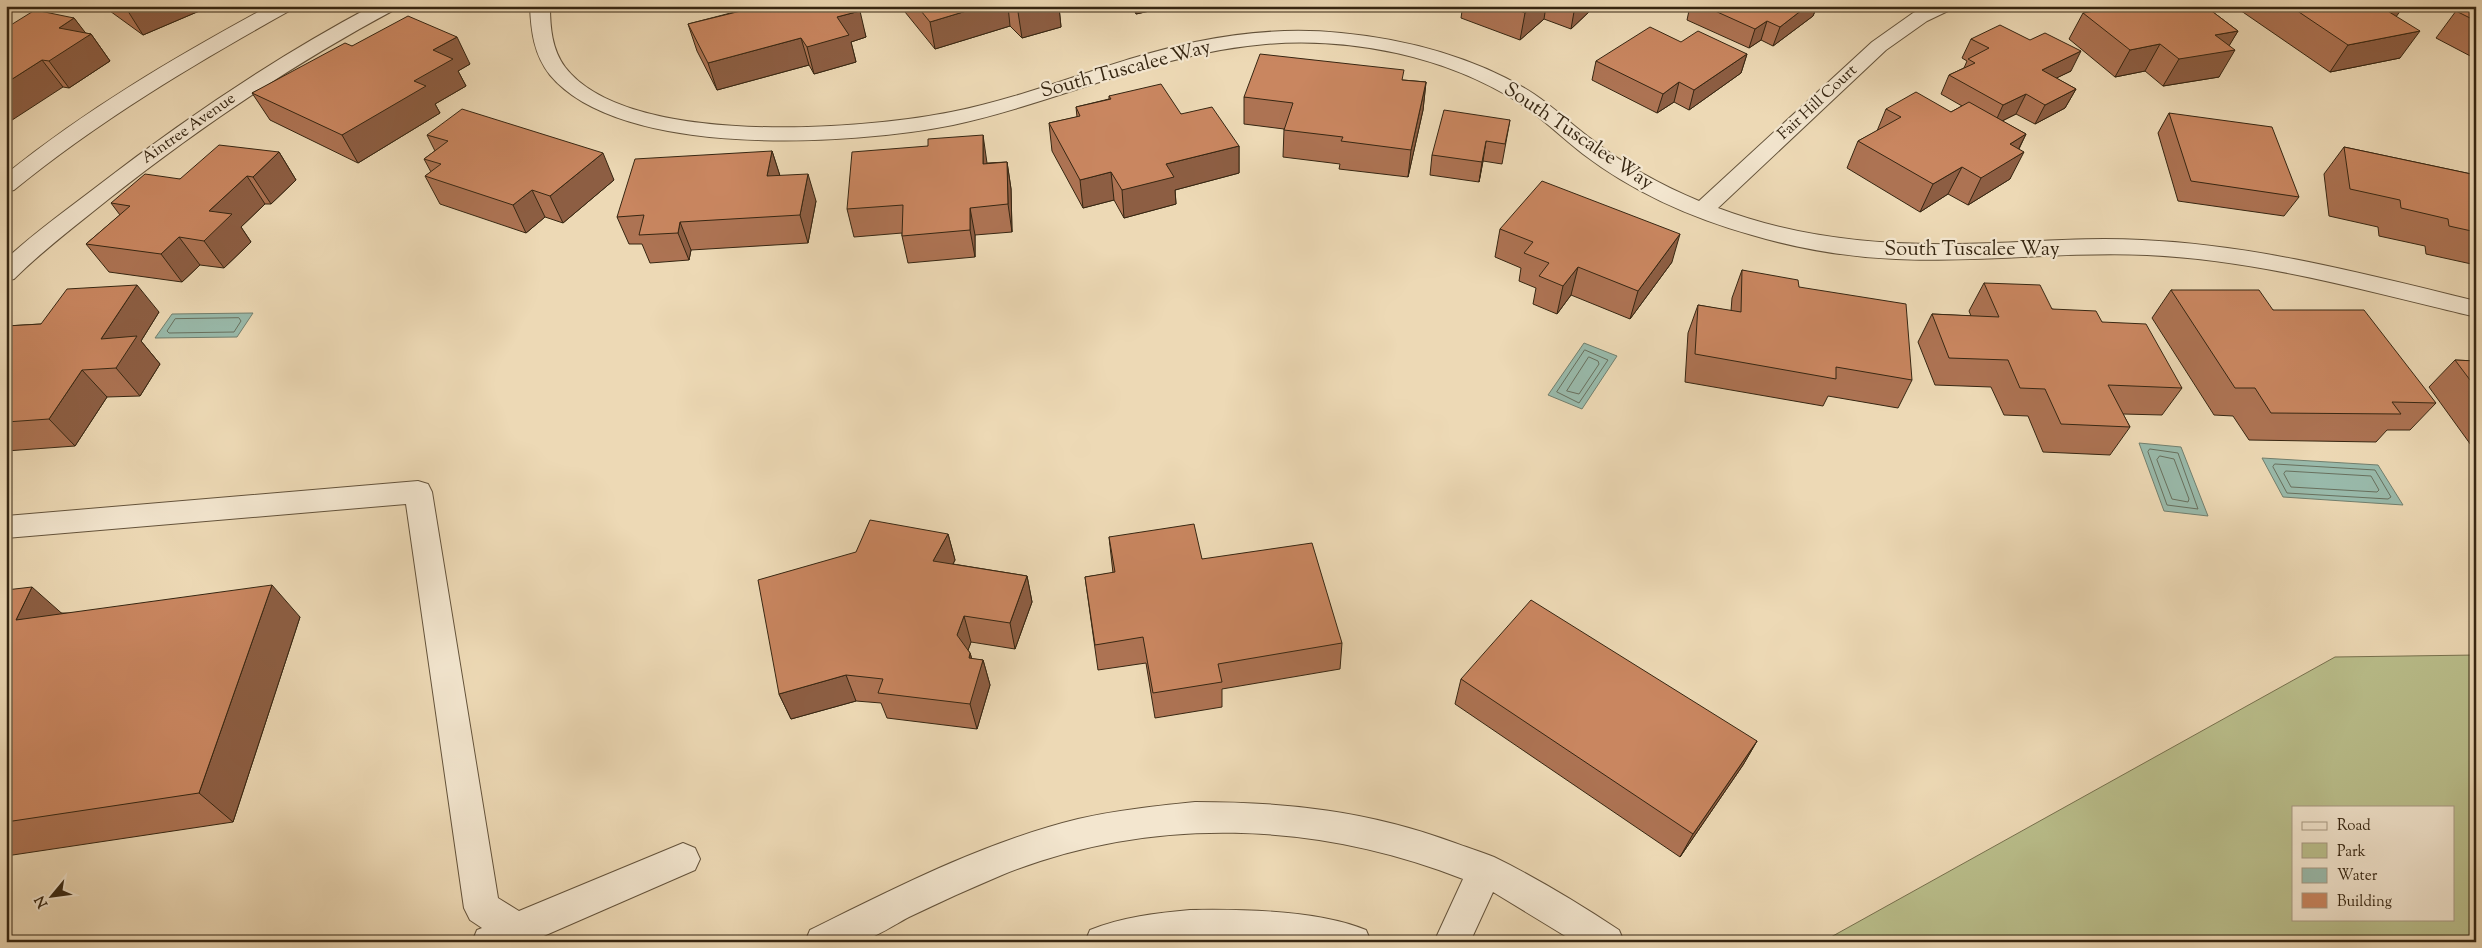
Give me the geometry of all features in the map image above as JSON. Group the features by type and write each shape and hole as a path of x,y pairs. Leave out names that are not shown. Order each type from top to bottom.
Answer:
{"street":[{"path":"6,185 96,118 182,64 284,6"},
{"name":"Aintree Avenue","path":"6,273 148,156 217,107 312,48 387,6"},
{"name":"South Tuscalee Way","path":"540,6 540,30 547,54 563,78 590,99 626,114 663,124 711,130 820,132 920,124 995,107 1181,51 1235,41 1290,36 1335,38 1378,44 1435,58 1519,93 1547,112 1597,154 1649,187 1702,210 1805,243 1878,251 1940,254 2139,247 2203,252 2297,267 2476,309"},
{"name":"Fair Hill Court","path":"1702,210 1879,46 1920,17 1942,6"},
{"path":"6,527 418,492 482,908 503,936 683,859"},
{"path":"823,942 963,874 1023,851 1087,833 1152,821 1218,815 1285,818 1352,828 1419,845 1485,870 1558,911 1606,942"},
{"path":"1452,942 1485,870"},
{"path":"1103,942 1166,929 1237,926 1309,933 1353,942"}],"green space":[{"path":"2476,655 2476,942 1822,942 2335,657"}],"water":[{"path":"253,313 237,337 155,338 172,314"},
{"path":"1584,343 1617,356 1582,409 1548,395"},
{"path":"2139,443 2181,447 2208,516 2164,511"},
{"path":"2262,458 2378,465 2403,505 2283,497"}],"building":[{"path":"748,6 857,6 860,11 837,17 849,35 807,47 801,38 708,63 688,24 749,9"},
{"path":"917,6 983,6 930,22"},
{"path":"1013,6 1037,6 1018,12"},
{"path":"1507,6 1533,6 1525,13"},
{"path":"1704,6 1807,6 1780,27 1767,21 1755,29"},
{"path":"2096,6 2205,6 2238,31 2215,35 2235,50 2179,59 2160,44 2130,50 2083,13 2100,10"},
{"path":"2290,6 2402,6 2386,10 2420,31 2348,45"},
{"path":"2469,6 2476,6 2476,21 2456,11"},
{"path":"35,10 74,18 59,28 91,34 49,61 42,60 6,83 6,28"},
{"path":"408,16 457,37 433,50 453,59 414,81 426,86 342,135 252,93 345,43 352,46"},
{"path":"2000,25 2030,40 2045,33 2081,51 2042,70 2076,89 2045,105 2026,94 2003,105 1949,75 1975,63 1968,59 1989,48 1971,39"},
{"path":"1650,27 1681,42 1698,31 1747,54 1694,90 1679,82 1663,94 1596,61"},
{"path":"1260,54 1404,70 1402,80 1426,82 1411,150 1341,141 1343,137 1284,130 1293,103 1244,97"},
{"path":"1161,84 1181,114 1212,107 1239,146 1166,164 1174,177 1122,190 1111,172 1080,180 1049,123 1080,116 1076,107 1111,99 1109,96"},
{"path":"1916,92 1951,112 1969,102 2026,134 2010,144 2024,152 1981,178 1962,167 1933,184 1858,141 1901,117 1886,109"},
{"path":"462,109 603,153 550,196 532,190 513,205 425,176 441,164 424,159 448,141 427,135"},
{"path":"1444,110 1510,120 1505,144 1486,141 1482,162 1432,155"},
{"path":"2169,113 2272,127 2299,197 2191,181"},
{"path":"983,135 983,164 1007,162 1008,204 970,208 970,230 902,236 903,205 847,209 852,152 928,146 928,139"},
{"path":"219,145 279,152 253,177 247,176 209,211 232,214 204,241 179,237 161,254 86,244 130,206 111,203 145,174 180,179"},
{"path":"2344,147 2476,175 2476,232 2449,226 2448,219 2401,208 2400,200 2350,189"},
{"path":"772,151 767,176 808,174 800,215 680,222 678,233 639,235 644,215 617,217 635,159"},
{"path":"1542,181 1680,234 1638,291 1578,267 1563,286 1539,276 1549,263 1524,253 1533,242 1500,229"},
{"path":"1742,270 1798,280 1799,287 1906,304 1912,380 1836,367 1836,379 1695,354 1698,305 1741,312"},
{"path":"1984,283 2040,285 2052,309 2096,311 2102,322 2146,324 2182,388 2108,385 2130,427 2061,424 2045,389 2020,388 2008,360 1949,358 1932,314 1999,317"},
{"path":"137,285 101,339 137,336 116,368 82,370 49,419 6,422 6,326 41,324 67,289"},
{"path":"2171,290 2259,290 2273,310 2364,310 2436,403 2392,402 2401,414 2271,413 2255,388 2235,388"},
{"path":"2455,360 2476,361 2476,388"},
{"path":"870,520 948,534 933,561 1027,576 1010,623 964,616 957,635 970,653 969,658 983,660 970,704 878,693 883,679 846,675 779,694 758,580 856,552"},
{"path":"1194,524 1202,559 1312,543 1342,643 1218,664 1222,682 1153,693 1143,637 1095,645 1085,577 1115,572 1109,537"},
{"path":"272,585 199,793 6,822 6,590 32,587 16,620"},
{"path":"1531,600 1757,741 1693,834 1461,679"}]}
